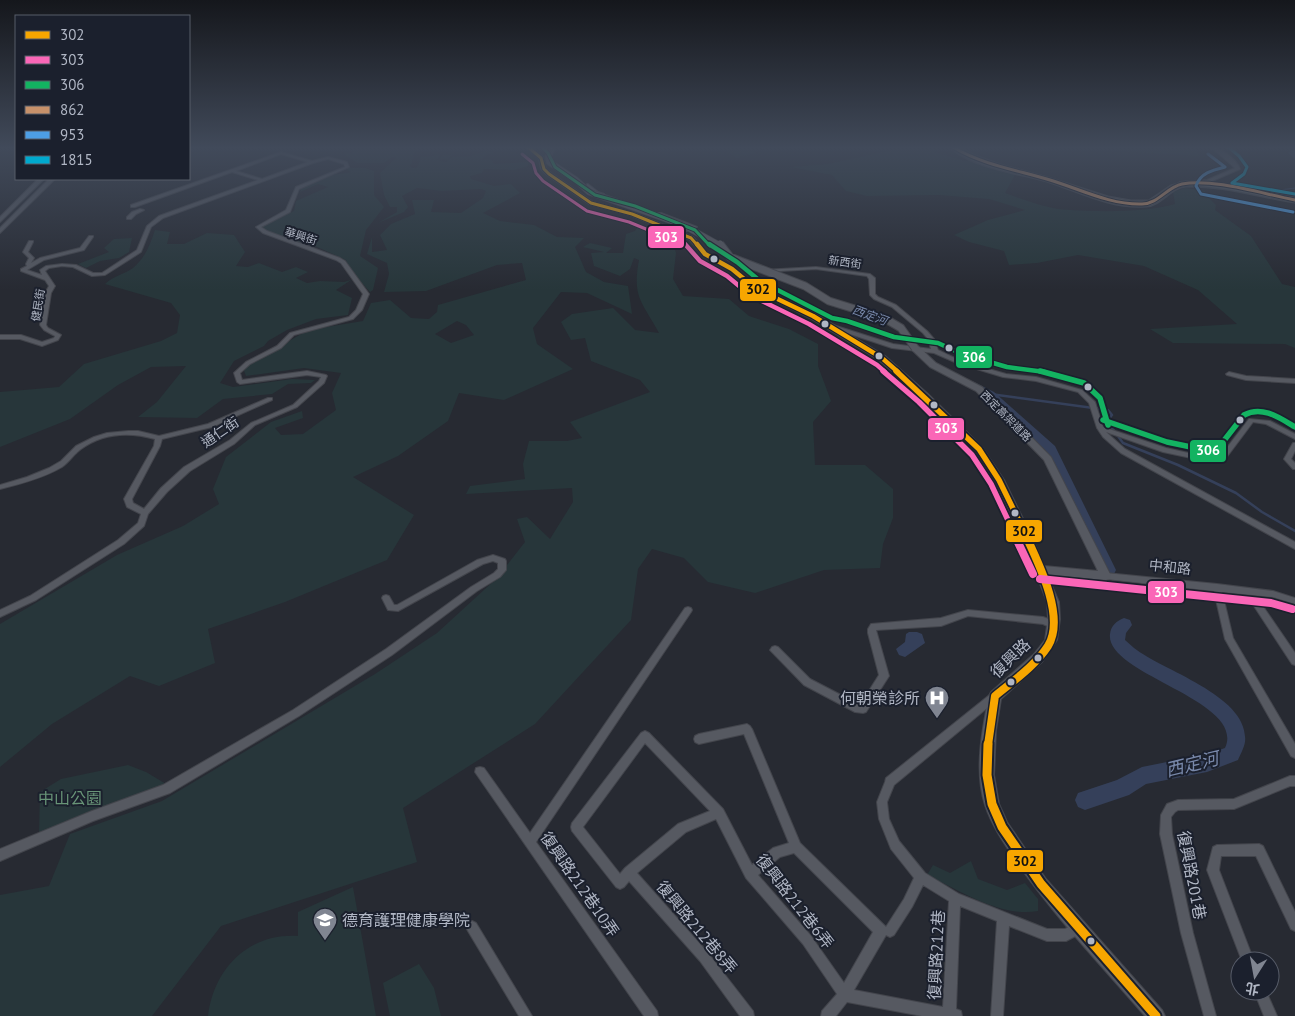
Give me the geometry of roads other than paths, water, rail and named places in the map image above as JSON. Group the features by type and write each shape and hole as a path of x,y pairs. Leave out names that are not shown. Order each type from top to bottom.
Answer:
{"main road":[{"path":"1094,194 1112,200 1133,203 1158,202 1163,194"},
{"path":"1255,194 1295,201"},
{"path":"1263,194 1295,201"}],"street":[{"path":"0,220 25,194"},
{"path":"0,224 30,194"},
{"path":"0,231 37,194"},
{"path":"133,206 166,194"},
{"name":"華興街","path":"161,217 223,194"},
{"name":"華興街","path":"294,194 288,211 260,225 258,229 283,240 324,252 343,262 366,294"},
{"name":"西定高架道路","path":"596,194 683,225 720,244 730,257 805,286 829,301 884,318 902,328 914,348 933,365 979,389 1048,459 1104,571"},
{"path":"604,194 695,227 677,233"},
{"name":"復興路","path":"579,195 597,206 632,214 692,238 705,254 732,269 755,288 814,316 882,358 972,440 999,480 1041,570 1053,602 1054,625 1051,640 1038,658 995,696 989,730 987,775 992,804 1002,827 1041,884 1080,928 1144,1009 1156,1016"},
{"path":"129,218 134,212 142,210"},
{"name":"健民街","path":"0,337 21,337 42,344 56,339 58,335 46,329 43,325 48,293 52,286 50,279 42,270 55,265 74,266 92,275 103,274 139,251 149,226 161,217"},
{"path":"50,279 22,270 42,259 82,249 91,237"},
{"path":"29,265 32,258 25,252 31,242"},
{"name":"新西街","path":"763,271 816,268 868,276 872,278 872,294 876,298 894,306 925,332 931,339 935,351"},
{"name":"通仁街","path":"145,513 164,490 187,469 232,442 253,424 295,406 322,382 324,376 306,373 280,375 260,381 240,382 237,373 242,368 279,347 292,334 354,317 366,294"},
{"path":"829,326 844,329 885,344 935,351 959,362 1005,376 1036,379 1080,391 1088,397 1094,406 1100,428 1116,436 1130,438 1165,450 1215,461 1221,460 1251,420 1268,422 1295,437"},
{"path":"1229,374 1250,378 1295,381"},
{"path":"0,487 59,466 86,442 102,436 122,432 148,434 159,438 210,426 270,399"},
{"path":"1116,436 1129,455 1295,546"},
{"path":"0,614 33,598 121,542 141,524 145,513 130,505 128,499 158,446 159,438"},
{"path":"1295,445 1287,459 1295,467"},
{"path":"0,855 92,816 166,789 296,713 389,652 474,589 497,575 502,570 502,562 493,558 480,562 398,608 391,608 386,598"},
{"name":"中和路","path":"1041,570 1104,571 1217,588 1274,594 1295,600"},
{"path":"1217,588 1229,638 1295,753"},
{"path":"1257,604 1295,661"},
{"path":"530,842 688,610"},
{"path":"775,650 807,682 863,710 884,676 872,633 874,627 941,622 968,612 1043,621 1054,625"},
{"path":"995,696 895,778 887,787 882,802 884,819 895,845 921,877 955,898 1003,919 1047,935 1066,935 1080,928"},
{"path":"699,739 746,729 796,848 880,931 845,995 827,1016"},
{"name":"復興路212巷6弄","path":"629,872 620,883 576,828 644,736 719,813 750,874 807,940 845,995"},
{"name":"復興路212巷10弄","path":"480,772 652,1016"},
{"name":"復興路201巷","path":"1210,1016 1187,932 1166,834 1166,815 1170,808 1178,804 1234,804 1290,781 1295,781"},
{"path":"629,872 682,828 719,813"},
{"path":"750,874 777,852 796,848"},
{"name":"復興路201巷","path":"1244,951 1212,870 1217,851 1259,850 1295,925"},
{"name":"復興路212巷8弄","path":"629,872 704,958 748,1016"},
{"path":"890,930 908,903 921,877"},
{"name":"復興路212巷","path":"845,995 952,1015 955,898"},
{"path":"997,1016 1003,919"},
{"path":"472,927 526,1016"},
{"path":"1264,1001 1271,1016"}],"water":[{"path":"909,632 922,634 925,643 905,657 899,655 896,649 905,642 906,634"}],"waterway":[{"name":"西定河","path":"972,384 990,394 1051,449 1109,570"},
{"path":"990,394 1108,410 1112,415 1107,421 1123,443 1178,465 1236,493 1262,512 1295,531"},
{"name":"西定河","path":"1085,800 1122,788 1142,776 1207,763 1231,754 1236,744 1233,726 1225,714 1213,703 1183,684 1138,660 1117,642 1118,631 1124,625"}],"place":[{"name":"何朝榮診所","path":"937,719"},
{"name":"德育護理健康學院","path":"325,941"}],"park label":[{"name":"中山公園","path":"70,798"}]}
